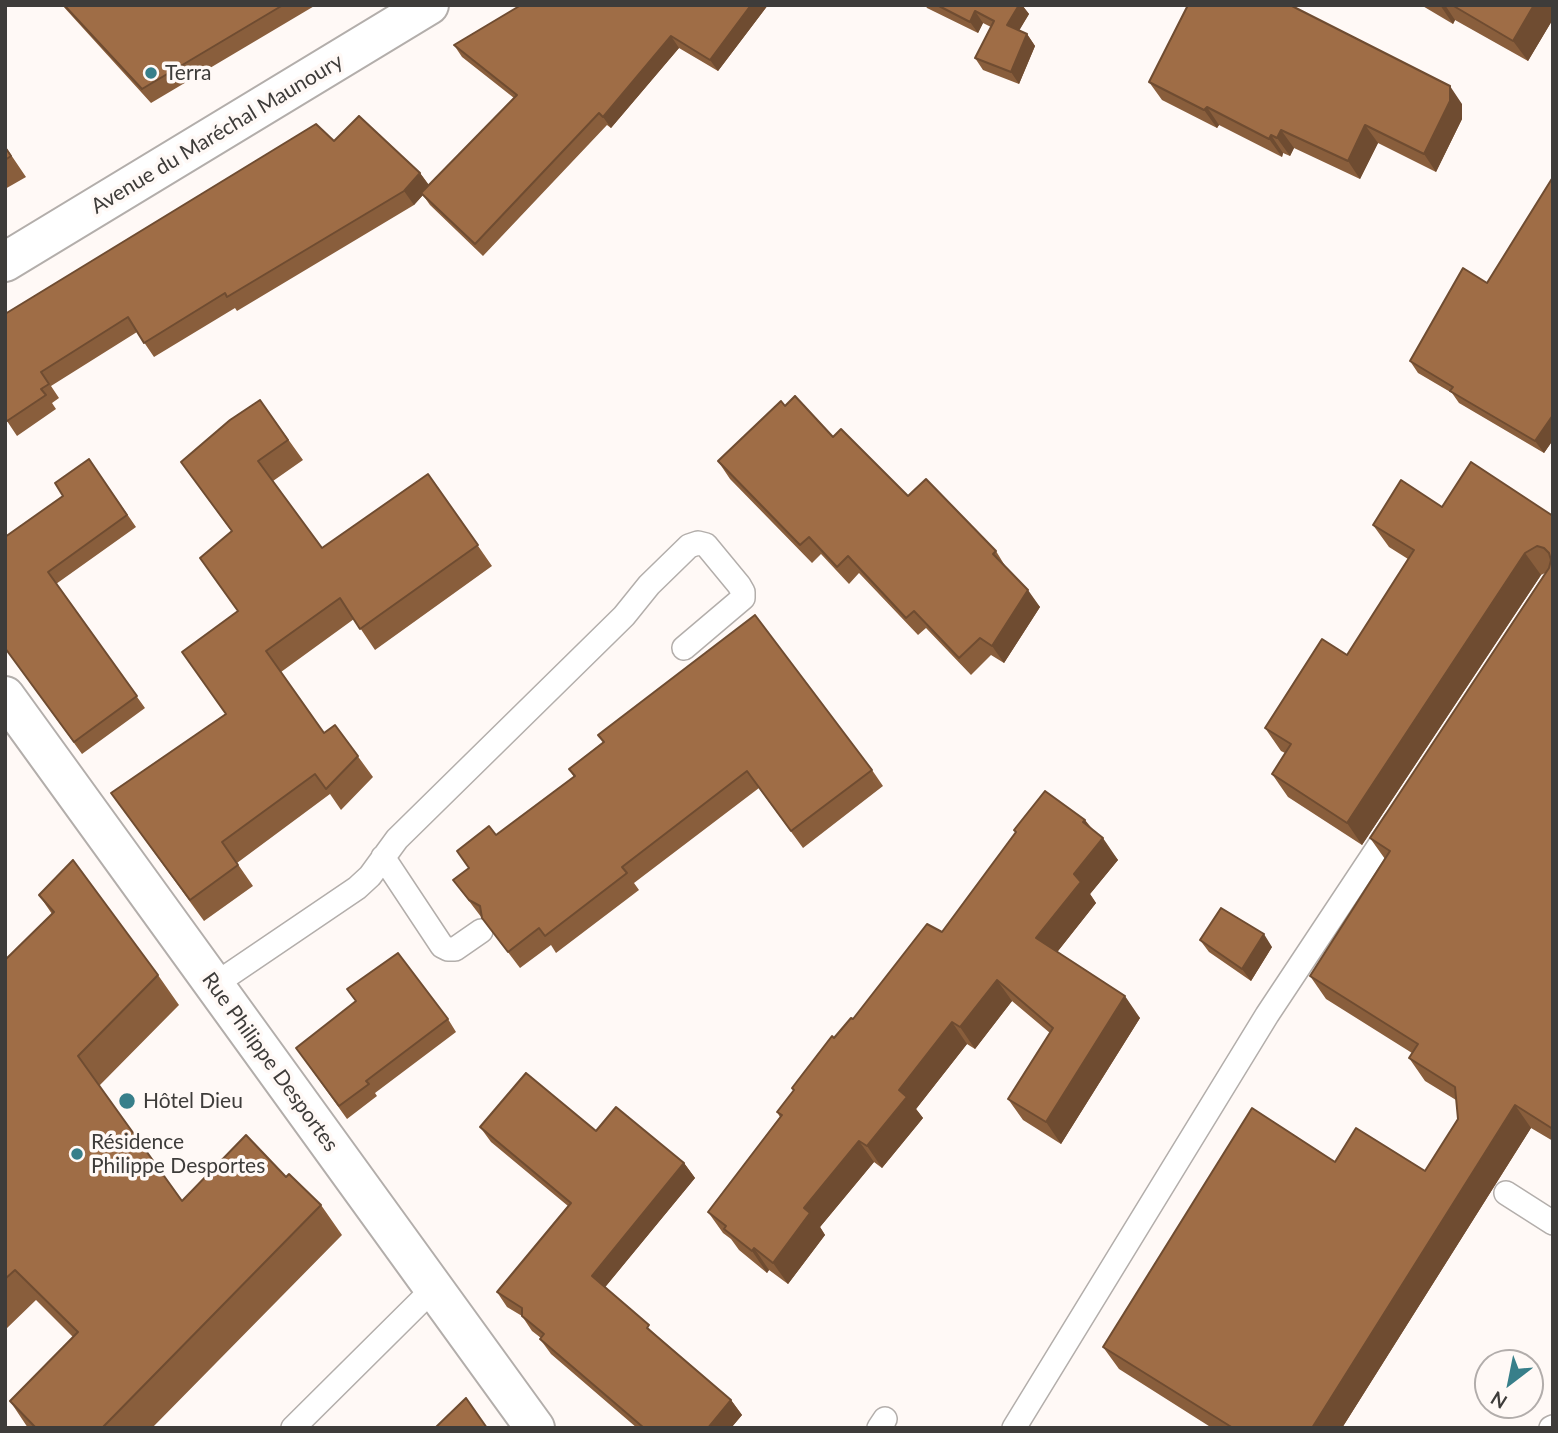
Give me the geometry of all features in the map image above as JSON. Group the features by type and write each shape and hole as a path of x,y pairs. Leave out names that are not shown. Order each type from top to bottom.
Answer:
{"street":[{"name":"Avenue du Maréchal Maunoury","path":"5,262 429,5"},
{"name":"Rue Philippe Desportes","path":"5,696 535,1428"}],"lane":[{"path":"214,985 357,888 370,876 397,839 624,616 649,585 689,546 698,543 706,545 739,585 743,598 684,648"},
{"path":"1014,1428 1267,1015 1406,805"},
{"path":"383,857 442,946 455,949 481,931"},
{"path":"1506,1193 1553,1223"},
{"path":"293,1428 434,1288"}],"building":[{"path":"64,5 283,5 142,89"},
{"path":"521,5 751,5 710,60 671,36 603,117 599,113 475,244 421,193 517,95 454,45"},
{"path":"937,5 1019,5 1007,25 1027,34 1011,72 975,58 994,21 975,11 970,22"},
{"path":"1188,5 1290,5 1450,86 1450,101 1424,154 1365,125 1348,161 1281,130 1277,138 1271,135 1269,139 1207,107 1204,110 1149,82"},
{"path":"1452,5 1534,5 1513,41"},
{"path":"359,116 420,173 404,191 227,297 225,293 144,343 128,317 41,372 49,384 41,389 46,395 7,421 5,314 316,124 334,141"},
{"path":"5,147 11,156 5,160"},
{"path":"1553,177 1553,415 1535,441 1450,391 1453,387 1410,361 1463,268 1487,283"},
{"path":"795,396 833,437 841,429 908,496 926,479 996,551 993,554 1028,590 992,646 980,638 959,658 914,611 906,618 848,556 837,567 809,537 800,545 718,461 781,401 785,406"},
{"path":"260,400 288,440 258,461 322,548 428,474 478,545 360,629 340,598 266,651 324,733 335,725 358,756 326,789 315,774 222,842 238,865 190,900 111,793 226,714 182,652 238,611 200,558 232,531 181,462 230,420"},
{"path":"89,459 127,515 48,572 137,696 74,742 5,648 5,537 63,496 55,483"},
{"path":"1471,462 1553,516 1553,1129 1515,1105 1312,1428 1233,1428 1103,1347 1252,1108 1335,1162 1356,1128 1425,1171 1458,1119 1455,1087 1409,1058 1418,1044 1310,976 1390,851 1370,838 1549,568 1549,553 1537,546 1525,553 1347,823 1272,774 1291,744 1265,728 1322,639 1347,655 1414,550 1373,525 1401,480 1442,507"},
{"path":"755,615 872,770 791,831 747,771 622,867 627,873 545,936 539,928 508,952 482,918 480,906 469,900 453,880 469,868 457,851 489,826 496,835 575,776 569,769 604,742 598,735"},
{"path":"1045,791 1085,820 1083,822 1103,838 1074,874 1081,882 1036,938 1125,996 1046,1122 1008,1099 1053,1028 997,980 960,1027 952,1022 899,1090 907,1097 867,1146 859,1141 804,1208 810,1213 773,1263 754,1248 752,1251 724,1229 726,1226 708,1212 782,1115 777,1112 794,1090 792,1088 832,1036 834,1038 851,1018 853,1019 927,924 942,932"},
{"name":"Résidence Philippe Desportes","path":"73,860 158,975 78,1056 182,1201 246,1135 286,1177 289,1174 321,1205 102,1428 36,1428 10,1401 78,1332 15,1270 5,1279 5,960 54,912 39,895"},
{"path":"1221,908 1264,934 1242,969 1200,940"},
{"path":"398,953 448,1019 366,1081 369,1084 339,1106 296,1048 356,1001 347,989"},
{"path":"526,1073 596,1131 616,1107 684,1163 592,1276 649,1325 647,1328 731,1400 708,1428 644,1428 540,1339 544,1334 522,1316 522,1308 497,1292 571,1203 480,1127"},
{"path":"466,1398 487,1428 435,1428"}],"place":[{"name":"Terra","path":"151,73"},
{"name":"Hôtel Dieu","path":"127,1101"},
{"name":"Résidence Philippe Desportes","path":"77,1154"}]}
